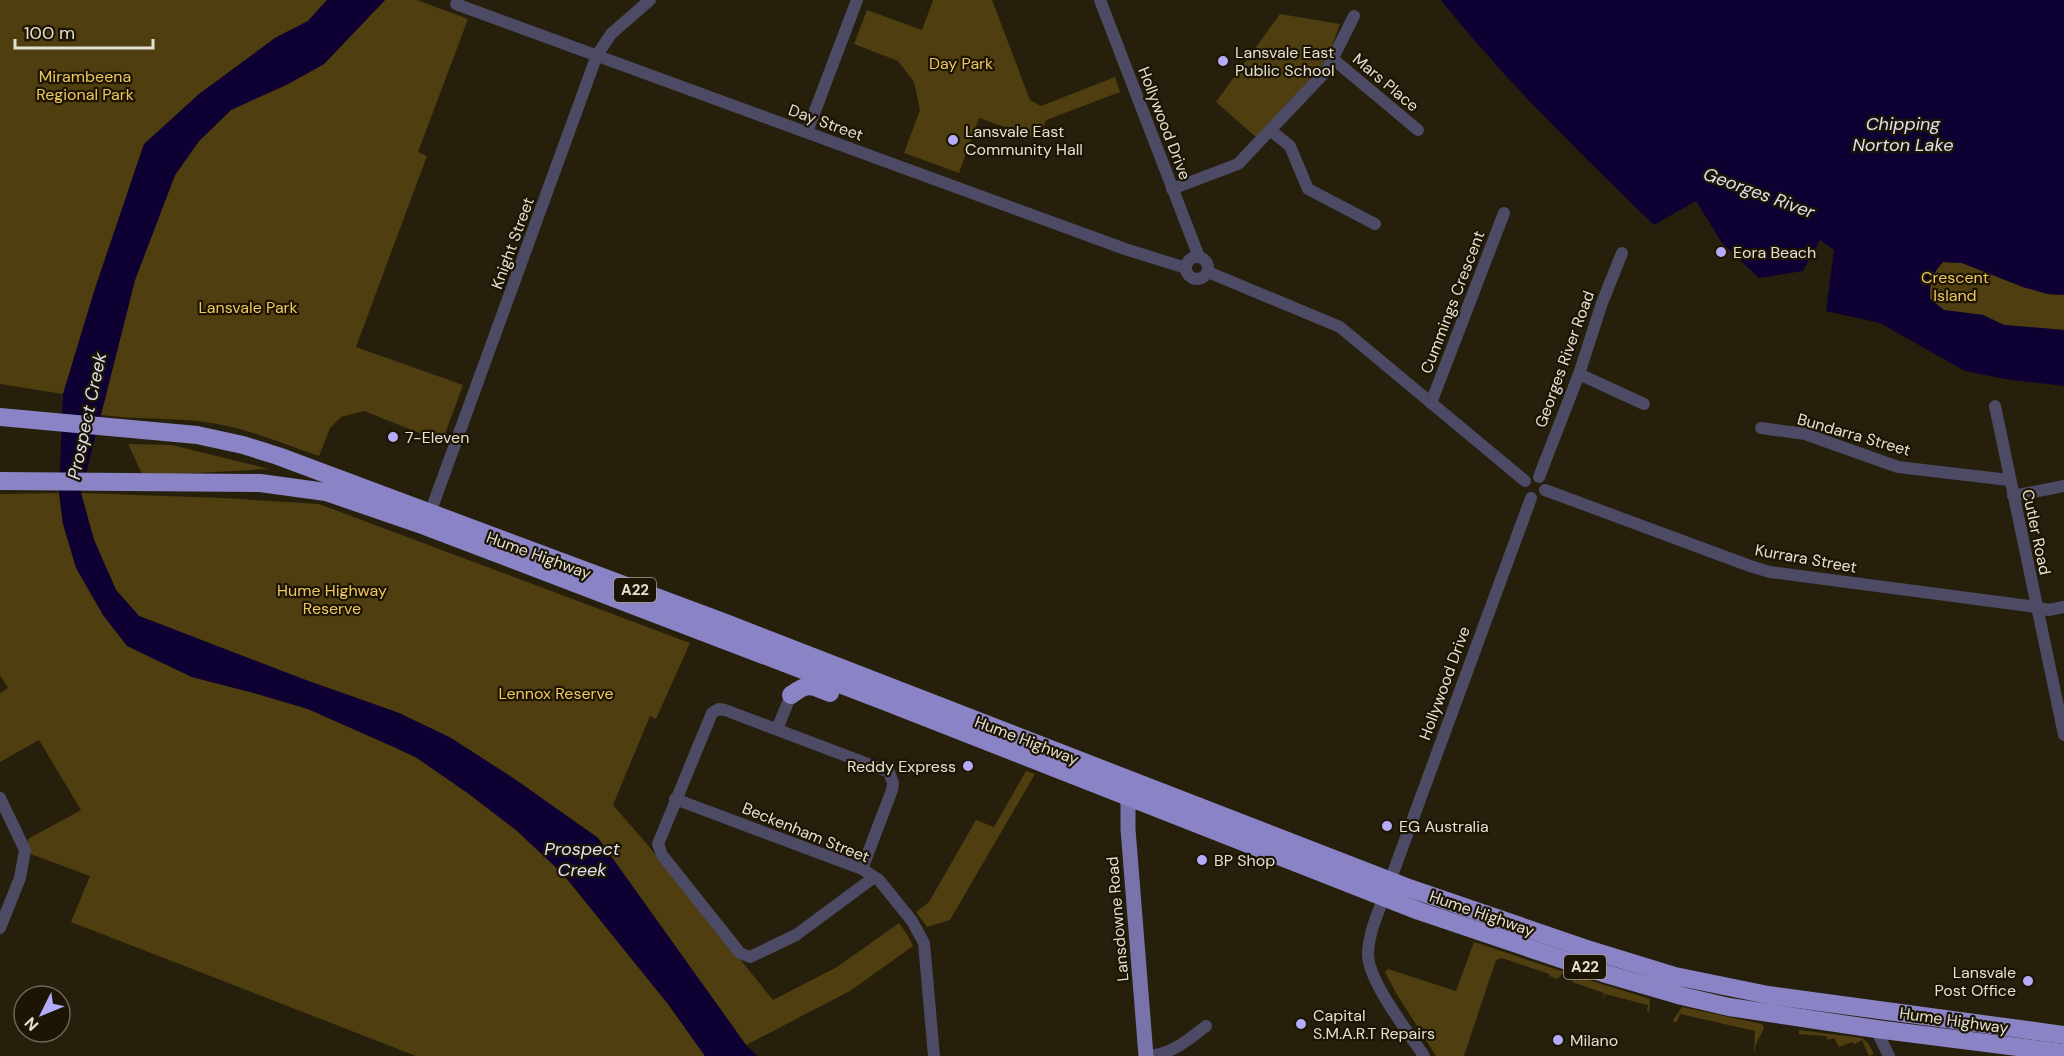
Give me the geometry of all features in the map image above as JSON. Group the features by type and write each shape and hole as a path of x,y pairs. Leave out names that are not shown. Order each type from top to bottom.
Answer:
{"highway":[{"name":"Hume Highway","path":"0,417 197,435 243,445 723,622 1131,789 1603,973 1682,996 1758,1012 2064,1053"},
{"name":"Hume Highway","path":"0,481 260,483 326,492 458,538 884,701 1131,789"},
{"path":"782,663 790,677 791,695"},
{"path":"791,695 802,686 808,685 854,701 884,701"},
{"name":"Hume Highway","path":"1387,889 1675,976 1721,987 2064,1035"}],"main road":[{"name":"Lansdowne Road","path":"1131,789 1128,829 1146,1056"}],"street":[{"name":"Knight Street","path":"430,513 597,55 611,34 650,0"},
{"path":"807,132 857,0"},
{"name":"Hollywood Drive","path":"1100,0 1199,257"},
{"name":"Day Street","path":"456,4 1125,249 1186,268"},
{"path":"1172,189 1238,164 1327,70 1354,16"},
{"name":"Mars Place","path":"1333,59 1418,130"},
{"path":"1271,131 1290,146 1308,189 1375,224"},
{"name":"Cummings Crescent","path":"1431,403 1504,213"},
{"name":"Georges River Road","path":"1539,477 1622,253"},
{"path":"1199,257 1207,262 1208,272 1203,278 1195,279 1189,276 1186,268 1191,259 1199,257"},
{"path":"1208,272 1340,327 1525,482"},
{"path":"1578,374 1644,404"},
{"name":"Cutler Road","path":"1995,406 2037,608 2061,704 2064,735"},
{"name":"Bundarra Street","path":"1761,428 1805,434 1898,467 2009,480"},
{"path":"1533,476 1539,477 1545,484 1545,490 1541,496 1531,498 1524,491 1525,482 1533,476"},
{"path":"2013,496 2064,486"},
{"name":"Kurrara Street","path":"1545,490 1760,570 2049,610 2064,607"},
{"name":"Hollywood Drive","path":"1424,1056 1383,994 1374,975 1369,959 1374,925 1531,498"},
{"path":"777,729 791,695"},
{"path":"862,868 892,790 893,783 889,772 725,710 719,709 712,713 659,836 658,844 662,855 740,952 750,957 796,935 873,878"},
{"path":"0,798 6,821 25,850 20,878 0,928"},
{"name":"Beckenham Street","path":"675,799 862,868 873,878 879,880 912,921 924,942 933,1056"},
{"path":"1146,1056 1170,1052 1206,1026"},
{"path":"1876,1029 1889,1056"}],"green space":[{"name":"Mirambeena Regional Park","path":"0,0 327,0 308,21 275,38 144,144 95,288 63,394 0,384"},
{"name":"Lansvale Park","path":"385,0 417,0 468,19 418,152 427,156 356,347 463,385 442,442 364,411 341,417 330,428 319,456 256,434 217,424 101,415 135,280 175,175 199,141 231,110 288,84 324,64"},
{"name":"Day Park","path":"933,0 992,0 1030,100 1041,106 1115,77 1120,92 1046,120 1039,139 979,118 959,173 904,153 920,110 914,82 898,61 854,44 867,10 922,30"},
{"path":"1280,14 1340,24 1328,57 1322,66 1257,138 1216,102"},
{"name":"Crescent Island","path":"1943,262 1962,263 2023,287 2048,294 2064,295 2064,330 2004,325 1983,315 1944,310 1930,299 1932,279"},
{"path":"128,444 172,445 269,469 143,476"},
{"path":"59,493 63,524 69,542 150,657 192,677 308,709 417,758 465,791 516,830 563,874 668,1004 705,1056 416,1056 71,922 90,876 28,853 28,839 81,810 39,740 0,762 0,693 8,688 0,675 0,494"},
{"path":"81,493 319,504 690,643 656,719 650,716 613,805 773,1000 837,967 899,923 913,946 850,991 746,1045 598,838 516,780 451,738 399,713 139,616 116,590 94,540"},
{"path":"1026,771 1035,774 950,920 927,927 916,912 929,902 976,820 994,827"},
{"path":"1474,942 1564,972 1557,979 1549,974 1502,958 1496,960 1464,1056 1436,1056 1385,972 1388,969 1456,991"},
{"path":"1579,977 1650,999 1649,1012 1647,1011 1648,1005 1605,994 1602,1000 1604,993 1572,982 1574,979 1578,981"},
{"path":"1682,1007 1762,1024 1764,1028 1754,1054 1755,1031 1680,1014 1677,1022 1674,1022 1673,1020"},
{"path":"1799,1030 1862,1038 1874,1054 1869,1056 1862,1040 1839,1047 1834,1038 1828,1040 1826,1036 1799,1034"}],"water":[{"name":"Prospect Creek","path":"327,0 385,0 324,64 288,84 231,110 199,141 175,175 135,280 81,493 94,540 116,590 139,616 399,713 451,738 516,780 598,838 746,1045 757,1056 705,1056 668,1004 563,874 516,830 469,794 417,758 308,709 192,677 127,646 103,615 76,568 63,524 59,493 63,394 95,289 144,144 199,94 275,38 308,21"},
{"name":"Chipping Norton Lake","path":"1441,0 2064,0 2064,295 2048,294 2023,287 1962,263 1943,262 1932,279 1930,299 1944,310 1983,315 2004,325 2064,330 2064,386 2005,379 1965,371 1880,323 1826,311 1834,250 1820,240 1803,271 1759,278 1722,243 1696,201 1654,225 1517,88"}],"place":[{"name":"Lansvale East Public School","path":"1223,61"},
{"name":"Lansvale East Community Hall","path":"953,140"},
{"name":"Eora Beach","path":"1721,252"},
{"name":"7-Eleven","path":"393,437"},
{"name":"Reddy Express","path":"968,766"},
{"name":"EG Australia","path":"1387,826"},
{"name":"BP Shop","path":"1202,860"},
{"name":"Lansvale Post Office","path":"2028,981"},
{"name":"Capital S.M.A.R.T Repairs","path":"1301,1024"},
{"name":"Milano","path":"1558,1040"}],"water label":[{"name":"Georges River","path":"1759,193"}],"park label":[{"name":"Hume Highway Reserve","path":"332,599"},
{"name":"Lennox Reserve","path":"556,693"}]}
